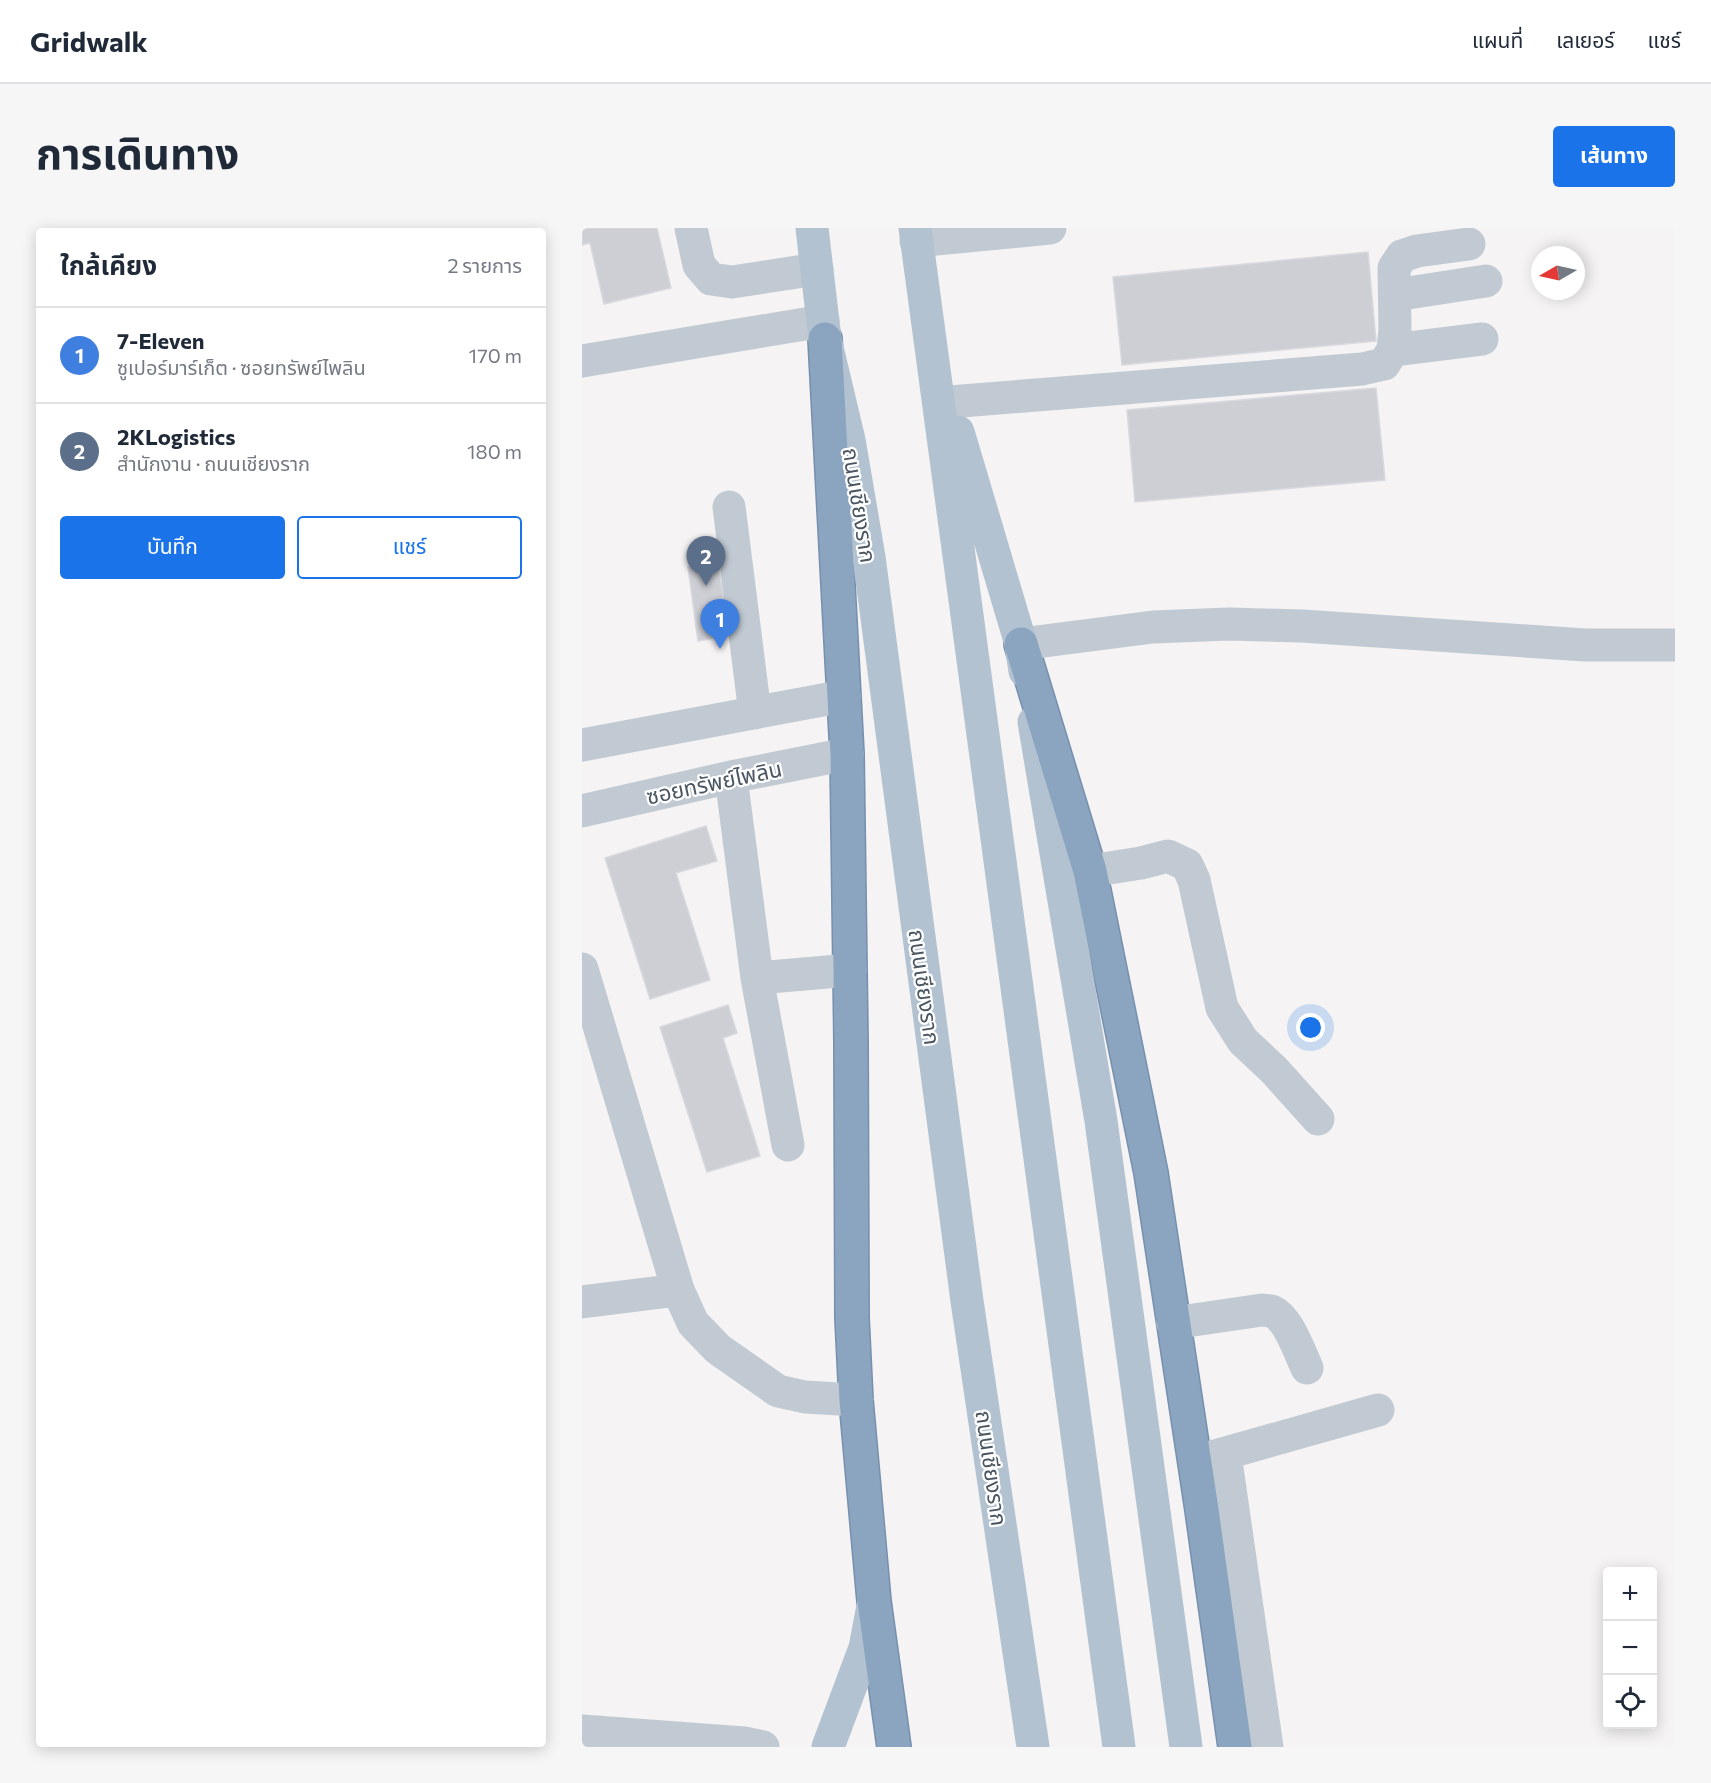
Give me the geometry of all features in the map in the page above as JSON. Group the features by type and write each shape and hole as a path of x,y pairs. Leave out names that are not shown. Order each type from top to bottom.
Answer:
{"highway":[{"path":"824,330 847,754 852,1318 856,1400 874,1601 894,1747"},
{"path":"1021,644 1090,871 1151,1173 1173,1323 1210,1458 1202,1510 1235,1747"}],"main road":[{"name":"ถนนเชียงราก","path":"812,228 824,330 849,440 869,556 966,1289 1033,1747"},
{"path":"915,234 1119,1747"},
{"path":"931,358 949,402 1021,644 1101,1121 1186,1747"},
{"path":"828,1747 865,1647 874,1601"}],"street":[{"path":"691,228 699,266 711,279 732,282 817,269"},
{"path":"915,234 1050,228"},
{"path":"949,402 1362,369 1384,364 1393,350 1394,268 1402,256 1417,250 1469,244"},
{"path":"1395,294 1486,281"},
{"path":"582,361 824,330"},
{"path":"1393,350 1482,339"},
{"path":"729,507 755,712"},
{"path":"1021,644 1153,627 1229,624 1302,626 1585,645 1675,645"},
{"path":"582,745 844,696"},
{"name":"ซอยทรัพย์ไพลิน","path":"582,810 847,754"},
{"path":"731,777 757,978 788,1145"},
{"path":"1090,871 1168,856 1187,865 1194,880 1222,1008 1244,1041 1274,1070 1318,1119"},
{"path":"582,969 678,1290 693,1323 718,1349 778,1391 805,1397 856,1400"},
{"path":"757,978 850,970"},
{"path":"582,1302 678,1290"},
{"path":"1173,1323 1262,1310 1272,1311 1282,1319 1308,1368"},
{"path":"1267,1747 1210,1458 1378,1410"},
{"path":"582,1731 744,1743 763,1747"}],"building":[{"path":"582,228 657,228 671,288 604,304 590,243 582,245"},
{"path":"1368,252 1376,341 1122,365 1113,277"},
{"path":"1376,388 1385,480 1135,502 1127,410"},
{"path":"718,562 729,635 698,641 688,567"},
{"path":"706,826 717,861 676,873 710,980 650,999 605,858"},
{"path":"728,1005 737,1033 723,1038 760,1156 707,1172 660,1027"}],"place":[{"name":"2KLogistics","path":"706,586"},
{"name":"7-Eleven","path":"720,649"}]}
